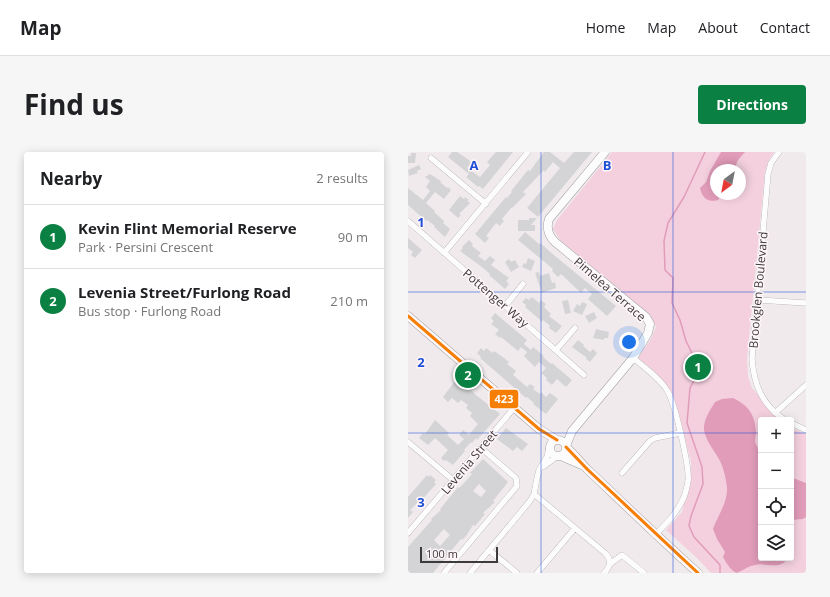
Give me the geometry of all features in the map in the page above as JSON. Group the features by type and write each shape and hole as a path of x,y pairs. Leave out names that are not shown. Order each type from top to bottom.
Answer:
{"main road":[{"name":"Pimelea Terrace","path":"566,446 572,431 633,358 648,333 650,324 646,317 549,236 547,228 548,222 552,215 605,152"},
{"path":"408,316 539,429 563,442 586,468 655,535 698,573"},
{"path":"539,429 552,454 574,461 586,468"},
{"name":"Pimelea Terrace","path":"557,440 572,431"},
{"path":"549,447 551,443 557,440"},
{"path":"559,456 565,452 566,446"}],"street":[{"path":"444,253 528,152"},
{"name":"Brookglen Boulevard","path":"779,152 771,163 768,174 752,359 753,376 758,390 768,406 780,417"},
{"path":"431,158 486,204"},
{"name":"Pottenger Way","path":"408,222 584,375"},
{"path":"505,306 523,284"},
{"path":"757,300 806,303"},
{"path":"556,350 575,328"},
{"path":"633,358 663,385 668,392 687,464 688,481 682,500 679,506 655,535"},
{"path":"775,413 806,385"},
{"name":"Levenia Street","path":"408,533 514,408"},
{"path":"794,424 806,430"},
{"path":"622,473 650,441 655,438 680,433"},
{"path":"408,442 454,480"},
{"path":"470,573 520,514 534,494 536,478 547,457 549,447"},
{"path":"444,573 517,486 516,478 481,448"},
{"path":"539,470 546,463 559,456"},
{"path":"534,494 605,553 609,558 610,564"},
{"path":"537,573 575,528"},
{"path":"489,550 517,573"},
{"path":"604,573 610,564 622,555 644,573"}],"shaded area":[{"path":"612,152 774,152 769,160 765,172 747,358 748,376 752,388 778,417 758,417 758,561 794,561 794,429 806,434 806,573 711,573 666,530 682,512 691,473 691,461 670,391 661,379 638,358 651,339 656,327 650,315 560,240 553,229 557,220"},
{"path":"721,152 745,152 736,164 714,164"},
{"path":"710,171 710,200 718,200 711,201 702,195 700,188 706,182"},
{"path":"733,398 743,404 753,416 756,433 755,442 758,448 758,561 786,561 781,564 759,564 748,567 737,573 727,564 723,557 725,552 713,529 726,499 727,488 725,474 704,430 709,412 715,402 722,399"},
{"path":"794,478 806,483 806,517 803,519 794,520"}],"building":[{"path":"452,152 457,152 469,160 471,163 467,168 480,177 490,165 487,162 496,152 513,152 483,189 479,186 478,187 466,177 469,174 448,157"},
{"path":"544,152 550,152 564,163 574,152 592,152 538,217 527,208 560,168 553,162 545,172 544,170 523,192 526,194 502,219 504,221 500,226 496,223 486,236 489,238 485,243 475,234 512,192 511,191 528,170 530,171"},
{"path":"411,153 416,153 415,163 408,163 408,156 411,156"},
{"path":"419,165 421,169 417,171 418,173 409,176 408,170"},
{"path":"430,174 451,190 444,199 435,192 426,203 450,229 445,237 434,227 435,226 427,220 426,221 408,205 408,188 423,200 430,191 426,187 430,181 425,177"},
{"path":"460,196 464,199 465,197 470,203 459,214 461,215 458,218 449,210"},
{"path":"529,218 537,218 531,225 535,225 535,231 518,231 518,220 529,220"},
{"path":"525,232 616,306 607,316 588,299 592,294 585,288 581,293 561,274 558,277 552,271 553,269 518,240"},
{"path":"408,238 422,250 415,258 411,255 413,252 408,248"},
{"path":"469,240 473,244 472,246 481,253 478,256 485,261 490,256 495,260 491,265 509,278 506,281 509,284 505,289 482,267 460,251"},
{"path":"528,258 535,261 531,271 522,267 524,263 526,264"},
{"path":"509,259 511,262 515,260 519,267 511,272 505,262"},
{"path":"539,272 540,276 549,273 552,283 555,282 556,288 542,293 535,273"},
{"path":"532,297 539,303 541,300 546,304 544,307 551,314 549,316 562,326 556,333 549,328 550,326 543,320 542,322 525,307 526,305 522,302 526,298 529,300"},
{"path":"568,300 571,313 565,314 562,301"},
{"path":"582,302 587,304 582,315 573,311 577,304 580,306"},
{"path":"594,312 597,318 589,323 585,316"},
{"path":"495,313 527,340 524,344 531,350 533,347 551,364 552,363 572,380 566,387 557,379 552,385 541,373 546,368 539,362 535,367 524,356 527,352 521,347 518,351 495,334 499,330 491,324 494,321 491,318"},
{"path":"596,329 609,332 608,338 604,338 604,340 593,338"},
{"path":"578,340 590,352 593,349 597,353 590,362 572,347"},
{"path":"481,348 484,351 486,348 493,353 494,351 509,362 507,364 516,371 513,375 527,387 530,384 535,387 533,389 540,394 541,392 546,397 550,393 558,399 546,414 480,358 481,357 477,353"},
{"path":"460,379 471,387 470,389 476,395 500,414 477,440 476,438 472,443 471,442 453,465 441,458 448,450 435,438 428,445 419,438 423,433 425,434 435,420 449,433 447,435 458,445 464,439 459,435 463,430 469,435 478,424 470,416 472,413 466,408 468,405 461,400 458,403 452,398 448,402 443,397 455,381 457,383"},
{"path":"506,428 528,444 522,451 517,447 513,451 497,439"},
{"path":"483,459 508,482 493,501 495,502 483,513 485,514 475,526 473,525 466,536 462,540 461,539 433,573 408,573 408,547 432,520 431,519 441,510 440,509 458,487 459,488 472,474 470,473","holes":["479,484 486,491 481,497 473,491","444,529 450,535 440,546 434,540"]},
{"path":"427,475 429,477 430,475 436,480 434,482 436,484 421,501 420,500 410,510 413,512 408,518 408,497"}],"waterway":[{"path":"705,152 684,197 668,223 664,241 665,270 673,278 672,303 680,320 686,341 694,357 698,373 690,388 687,423 702,467 703,484 691,516 689,526 694,537 720,565 720,573"}],"transit line":[{"name":"423","path":"408,316 539,429 557,440"},
{"name":"423","path":"566,447 587,469 698,573"}],"place":[{"name":"Kevin Flint Memorial Reserve","path":"698,367"},
{"name":"Levenia Street/Furlong Road","path":"468,375"}]}
